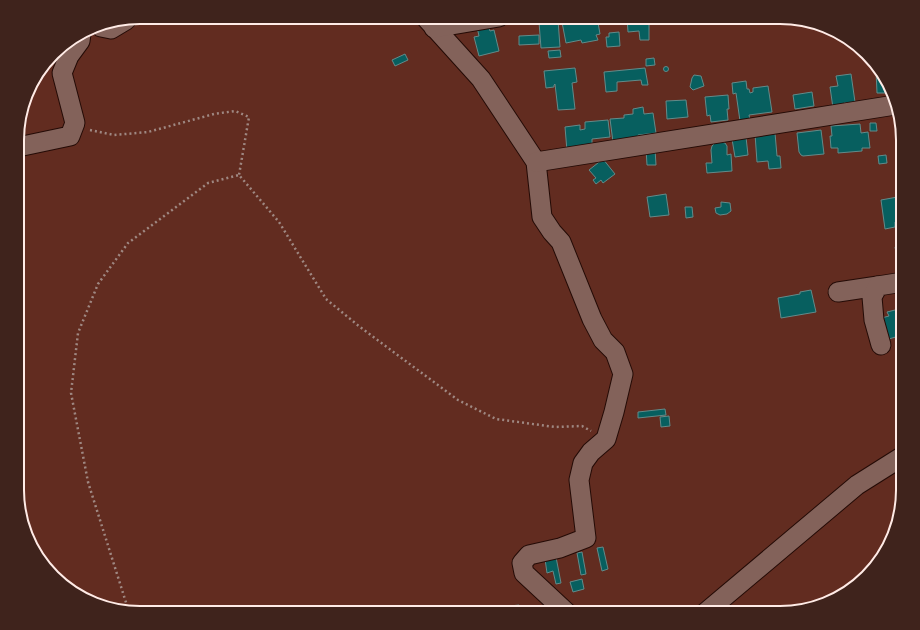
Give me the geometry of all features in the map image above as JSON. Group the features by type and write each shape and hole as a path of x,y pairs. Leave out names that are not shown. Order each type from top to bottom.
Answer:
{"street":[{"path":"432,24 481,79 536,162 542,217 561,242 592,319 603,340 615,352 623,374 606,439 590,452 583,463 579,480 586,538 560,548 529,555 522,563 524,573 559,606"},
{"path":"24,145 70,136 75,123 62,73 69,56 80,42"},
{"path":"536,162 891,106"},
{"path":"838,292 896,283"},
{"path":"878,286 872,297 874,320 881,345"},
{"path":"712,606 857,485 896,460"}],"path":[{"path":"75,123 93,131 114,135 148,132 214,114 235,110 249,117 239,175"},
{"path":"239,175 279,222 326,299 360,327 458,400 496,420 555,427 582,426 606,439"},
{"path":"127,605 88,482 71,393 78,333 98,284 128,243 208,183 239,175"}],"shaded area":[{"path":"787,24 810,28 824,33 850,48 862,58 880,82 890,103 896,133 896,497 890,527 880,548 872,560 862,572 850,582 831,594 817,600 787,606 133,606 103,600 82,590 70,582 58,572 40,548 28,520 24,497 25,125 30,103 40,82 53,64 64,53 82,40 96,33 125,25"}],"building":[{"path":"539,24 558,24 560,47 541,48"},
{"path":"562,24 598,24 600,34 596,35 598,40 582,43 581,40 566,43"},
{"path":"627,24 649,24 649,40 640,40 639,31 628,32"},
{"path":"488,25 490,31 494,30 499,51 479,56 474,37 479,36 477,27"},
{"path":"619,32 620,46 607,47 606,37 609,37 609,33"},
{"path":"539,35 539,44 519,45 519,36"},
{"path":"560,50 561,57 549,58 548,51"},
{"path":"405,54 408,60 395,66 392,60"},
{"path":"654,58 655,65 646,66 646,59"},
{"path":"666,66 669,69 666,72 663,69"},
{"path":"575,68 577,82 572,83 575,109 558,110 555,84 554,87 546,88 544,71"},
{"path":"645,68 648,85 642,85 641,80 617,82 617,91 606,92 604,72"},
{"path":"851,74 855,102 844,103 845,106 833,108 830,87 838,86 836,76"},
{"path":"694,75 701,76 704,86 693,90 690,87"},
{"path":"876,76 886,93 877,93"},
{"path":"746,81 747,89 749,89 750,93 753,92 753,88 768,86 772,112 749,115 750,120 740,121 736,93 733,94 732,83"},
{"path":"812,92 814,106 795,109 793,95"},
{"path":"728,95 728,120 711,122 710,115 707,116 705,97"},
{"path":"686,100 688,117 667,119 666,101"},
{"path":"643,107 644,114 653,113 656,133 638,135 638,139 613,142 610,119 624,118 624,115 633,114 633,109"},
{"path":"608,120 610,137 592,139 592,145 567,151 565,127 580,125 580,130 585,129 585,122"},
{"path":"870,123 876,123 877,131 870,131"},
{"path":"860,124 861,133 868,132 870,148 862,148 862,151 838,153 838,148 831,148 831,126"},
{"path":"821,130 824,154 801,155 799,152 797,133"},
{"path":"775,133 777,156 780,156 781,168 769,169 768,161 757,162 755,134"},
{"path":"746,137 748,155 735,157 732,139"},
{"path":"715,143 725,143 727,146 727,155 731,154 732,171 707,173 706,163 712,163 712,146"},
{"path":"646,149 655,149 656,165 647,165"},
{"path":"886,155 887,163 879,164 878,156"},
{"path":"603,159 615,174 603,183 601,180 596,184 593,180 596,178 589,170"},
{"path":"666,194 669,215 650,217 647,197"},
{"path":"896,197 895,227 885,229 881,200"},
{"path":"721,202 730,203 731,211 727,214 720,215 716,213 715,208 721,207"},
{"path":"685,207 692,207 693,217 686,218"},
{"path":"811,290 816,312 781,318 778,298 800,294 800,292"},
{"path":"896,310 896,337 885,340 878,319 889,316 887,312"},
{"path":"665,409 666,415 638,418 638,412"},
{"path":"669,416 670,426 661,427 660,417"},
{"path":"603,547 608,569 602,571 597,548"},
{"path":"582,552 586,574 581,575 577,553"},
{"path":"556,557 561,583 556,584 553,571 547,573 545,559"},
{"path":"582,579 584,589 573,592 570,582"}]}
